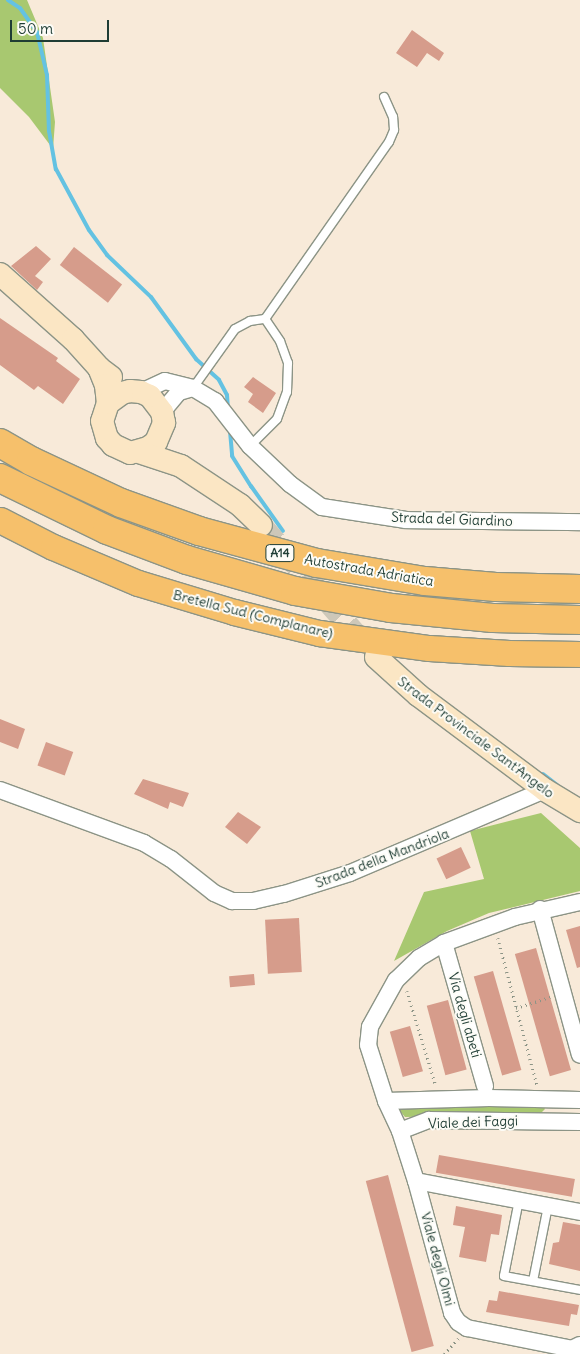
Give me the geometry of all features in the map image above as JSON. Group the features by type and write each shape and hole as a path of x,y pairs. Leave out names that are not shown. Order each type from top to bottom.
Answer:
{"highway":[{"name":"Autostrada Adriatica","path":"0,443 32,461 121,503 199,531 317,563 425,581 496,587 580,589"},
{"name":"A14","path":"0,478 106,530 187,560 295,590 391,608 493,618 580,620"}],"main road":[{"path":"0,274 73,339 99,368 135,391 150,396 181,466"},
{"path":"99,368 106,385 108,403 102,420 107,438 121,450 139,452 181,466 240,505 261,525"},
{"path":"108,403 122,393 135,391"},
{"path":"139,452 156,442 162,423"},
{"name":"Bretella Sud (Complanare)","path":"0,520 53,547 138,583 234,612 318,633 429,648 509,654 580,654"},
{"name":"Strada Provinciale Sant'Angelo","path":"376,657 418,695 545,790 580,811"}],"street":[{"name":"Strada del Giardino","path":"135,391 164,380 193,388 215,401 250,446 290,484 322,507 406,520 580,522"},
{"path":"162,423 179,392 193,388"},
{"name":"Strada della Mandriola","path":"0,790 144,843 171,859 214,893 232,901 252,901 284,894 350,873 545,790"},
{"path":"400,1131 386,1101 368,1045 370,1027 401,974 419,958 444,943 540,910 580,902"},
{"path":"540,910 580,1055"},
{"name":"Via degli abeti","path":"444,943 485,1086"},
{"name":"Viale dei Faggi","path":"386,1101 489,1098 580,1100"},
{"name":"Viale dei Faggi","path":"400,1131 429,1120 580,1122"},
{"name":"Viale degli Olmi","path":"400,1131 416,1181 452,1313 458,1322 467,1328 572,1349 580,1345"},
{"path":"416,1181 580,1212"}],"lane":[{"path":"193,388 235,329 250,321 266,319 389,142 394,130 393,117 384,97"},
{"path":"250,446 277,419 287,392 288,363 280,341 266,319"},
{"path":"519,1200 504,1276 580,1290"},
{"path":"534,1281 548,1206"}],"path":[{"path":"495,930 539,1091"},
{"path":"406,989 437,1089"},
{"path":"516,1008 563,993"},
{"path":"444,1354 459,1338"}],"green space":[{"path":"0,0 27,0 43,38 55,122 53,149 29,117 0,88"},
{"path":"541,813 580,848 580,891 489,913 447,931 394,961 424,892 484,879 470,831"},
{"path":"542,1104 545,1109 540,1114 405,1117 400,1111 404,1106"}],"building":[{"path":"412,30 444,53 439,61 427,53 417,67 396,53"},
{"path":"36,246 51,259 35,276 43,282 37,290 11,266"},
{"path":"74,247 122,285 108,303 60,265"},
{"path":"0,318 58,358 56,361 80,379 63,404 38,386 34,390 0,365"},
{"path":"253,377 276,393 263,413 248,402 253,394 244,387"},
{"path":"0,719 25,729 18,749 0,742"},
{"path":"46,742 73,752 65,775 37,765"},
{"path":"143,779 189,793 183,807 170,802 168,809 134,794"},
{"path":"238,812 261,827 247,844 225,827"},
{"path":"461,847 471,868 446,879 437,858"},
{"path":"299,918 302,972 268,974 265,920"},
{"path":"580,926 580,967 577,968 566,930"},
{"path":"536,948 571,1070 550,1076 515,954"},
{"path":"493,971 521,1070 502,1076 474,977"},
{"path":"254,974 255,985 230,987 229,976"},
{"path":"448,1000 467,1070 445,1075 427,1006"},
{"path":"410,1026 423,1071 403,1077 390,1032"},
{"path":"439,1155 575,1179 572,1197 436,1173"},
{"path":"388,1175 434,1346 412,1352 366,1181"},
{"path":"456,1206 502,1215 499,1235 491,1234 486,1262 459,1257 465,1227 453,1225"},
{"path":"563,1222 580,1225 580,1271 549,1264 553,1243 559,1242"},
{"path":"499,1291 579,1305 577,1315 571,1314 569,1326 486,1312 489,1300 497,1301"}],"waterway":[{"path":"8,0 20,8 37,32 47,75 49,131 56,169 89,230 107,255 151,297 196,359 219,380 227,395 228,409"},
{"path":"230,431 232,456 283,531"},
{"path":"543,774 557,785"}],"tunnel":[{"path":"261,525 367,647"}]}
